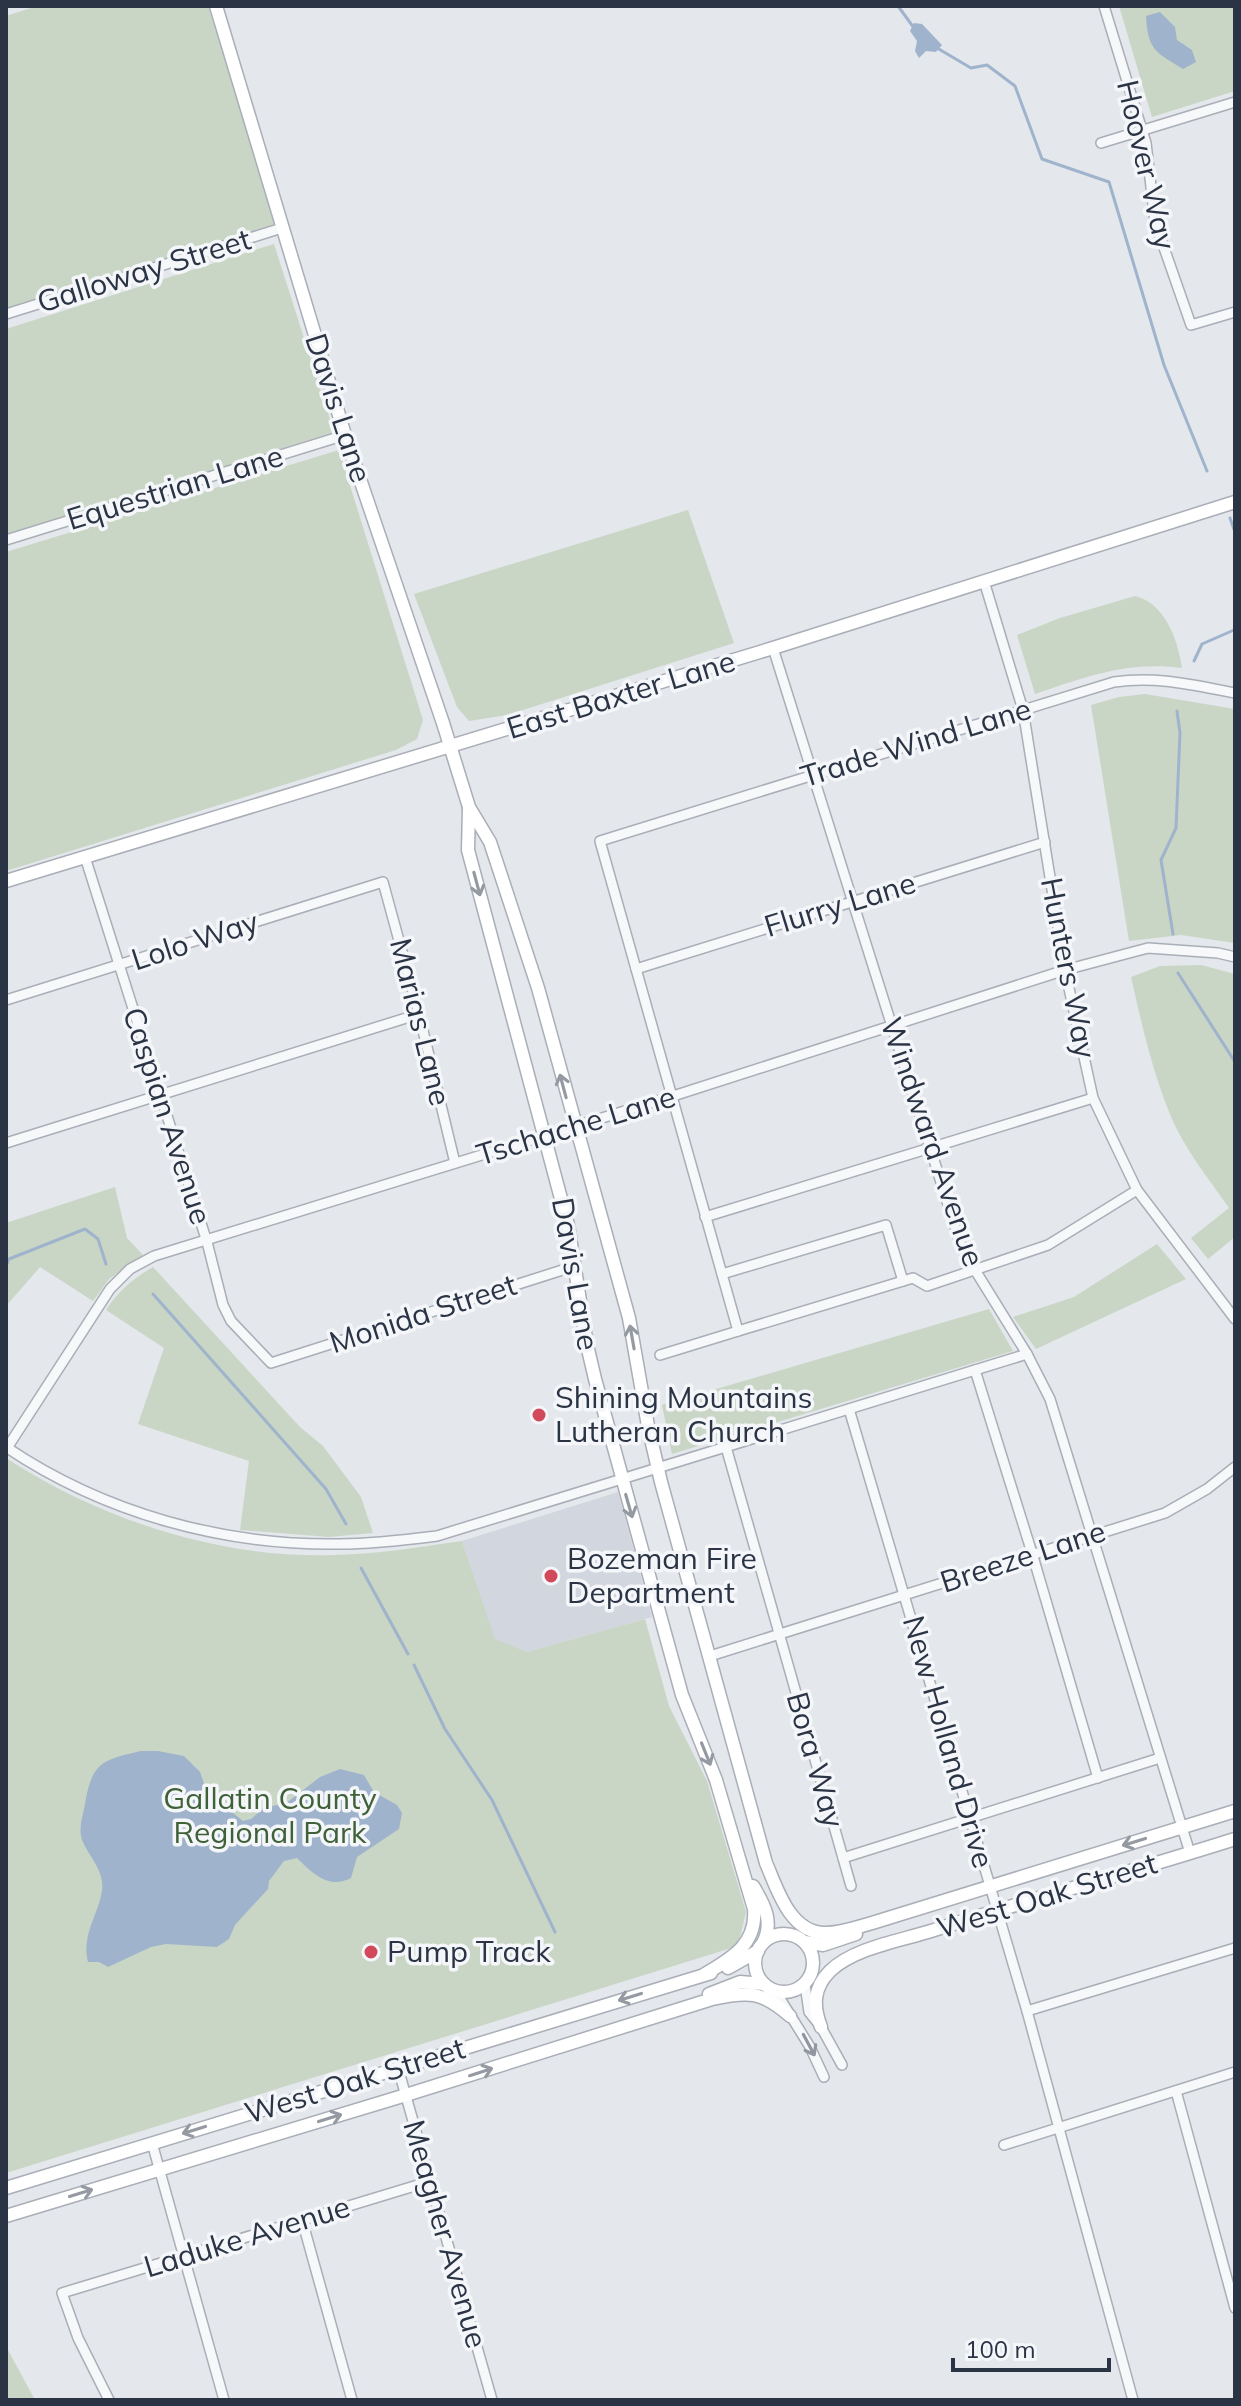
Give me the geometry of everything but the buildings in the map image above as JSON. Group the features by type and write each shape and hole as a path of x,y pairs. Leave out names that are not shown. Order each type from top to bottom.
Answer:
{"main road":[{"name":"Davis Lane","path":"216,6 345,435 469,807 490,842 538,988 629,1318 658,1468 766,1863"},
{"name":"East Baxter Lane","path":"6,881 773,648 1235,502"},
{"name":"Davis Lane","path":"469,807 468,850 568,1225 587,1345 682,1695 716,1780 745,1873"},
{"name":"West Oak Street","path":"872,1923 1235,1811"},
{"name":"West Oak Street","path":"860,1954 1235,1839"},
{"path":"766,1863 787,1908 804,1926 824,1933 872,1923"},
{"path":"766,1863 781,1911 813,1958 808,1980"},
{"path":"745,1873 767,1916 768,1934 760,1947 756,1971 764,1984 776,1992 797,1990 829,1961 860,1954"},
{"path":"705,1974 738,1953 749,1940 755,1913 745,1873"},
{"path":"705,1974 724,1970 779,1935 823,1945 854,1935 872,1923"},
{"path":"821,2027 815,2001 822,1980 842,1962 860,1954"},
{"name":"West Oak Street","path":"6,2188 705,1974"},
{"path":"681,2008 740,1982 764,1984"},
{"path":"681,2008 746,1993 768,1998 790,2016"},
{"name":"West Oak Street","path":"6,2216 681,2008"}],"street":[{"name":"Hoover Way","path":"1104,6 1146,143 1155,222 1191,325 1235,312"},
{"path":"1101,143 1235,102"},
{"name":"Galloway Street","path":"6,314 282,228"},
{"name":"Equestrian Lane","path":"6,540 345,435"},
{"name":"Hunters Way","path":"984,581 1023,710 1065,970 1093,1098 1137,1190 1235,1319"},
{"name":"Windward Avenue","path":"773,648 962,1249 1027,1354 1050,1399 1190,1853"},
{"name":"Trade Wind Lane","path":"636,969 600,841 1114,682 1143,678 1170,680 1235,693"},
{"name":"Flurry Lane","path":"636,969 1045,842"},
{"name":"Caspian Avenue","path":"85,857 207,1242 223,1305 231,1321 271,1363"},
{"name":"Lolo Way","path":"6,1000 383,882"},
{"name":"Marias Lane","path":"383,882 455,1163"},
{"name":"Tschache Lane","path":"7,1448 110,1289 130,1269 154,1256 670,1097 1065,970 1148,948 1235,957"},
{"path":"636,969 738,1331"},
{"path":"6,1143 419,1014"},
{"path":"705,1217 1093,1098"},
{"path":"660,1355 913,1278 927,1286 1048,1245 1137,1190"},
{"path":"722,1274 886,1225 903,1281"},
{"name":"Monida Street","path":"271,1363 575,1266"},
{"path":"7,1448 44,1472 94,1497 205,1531 258,1539 342,1544 379,1542 437,1536 1027,1354"},
{"path":"975,1370 1098,1778"},
{"name":"New Holland Drive","path":"849,1409 1027,2011 1133,2400"},
{"name":"Bora Way","path":"726,1447 851,1886"},
{"name":"Breeze Lane","path":"710,1656 1165,1513 1207,1489 1235,1467"},
{"path":"843,1858 1160,1758"},
{"path":"1027,2011 1235,1948"},
{"path":"808,1980 809,2012 842,2065"},
{"path":"776,1992 810,2047 824,2077"},
{"name":"Meagher Avenue","path":"398,2068 492,2400"},
{"path":"1004,2145 1235,2072"},
{"path":"1176,2091 1235,2308"},
{"path":"152,2143 224,2400"},
{"name":"Laduke Avenue","path":"109,2400 78,2338 62,2293 431,2181"},
{"path":"302,2220 352,2400"}],"shaded area":[{"path":"618,1492 652,1617 527,1652 495,1640 462,1541"}],"green space":[{"path":"37,6 208,6 276,224 6,308 6,16"},
{"path":"1119,6 1235,6 1235,91 1152,117"},
{"path":"274,244 334,432 6,535 6,329"},
{"path":"339,450 423,720 417,739 396,750 6,871 6,552"},
{"path":"688,510 734,643 507,715 469,721 457,707 414,594"},
{"path":"1135,596 1162,614 1173,635 1182,668 1125,669 1089,676 1035,694 1017,635 1060,618"},
{"path":"1145,694 1235,709 1235,943 1181,935 1129,941 1091,705"},
{"path":"1201,965 1235,974 1235,1237 1208,1259 1191,1238 1229,1208 1191,1154 1172,1119 1154,1067 1131,977 1160,966"},
{"path":"115,1187 127,1238 143,1255 109,1279 93,1301 40,1267 6,1306 6,1223"},
{"path":"1157,1244 1186,1279 1036,1349 1013,1317 1074,1297"},
{"path":"153,1267 300,1427 323,1446 361,1497 373,1533 329,1537 240,1530 249,1461 138,1424 164,1348 106,1310 127,1286"},
{"path":"989,1309 1013,1351 672,1454 662,1405"},
{"name":"Gallatin County Regional Park","path":"6,1458 81,1500 122,1517 163,1531 249,1550 292,1555 351,1554 462,1541 495,1639 527,1652 645,1619 669,1706 707,1781 746,1912 738,1946 6,2173"},
{"path":"6,2348 8,2350 35,2400 6,2400"}],"water":[{"path":"1160,12 1175,27 1177,40 1192,50 1196,62 1183,69 1151,44 1146,16"},
{"path":"914,23 922,24 942,45 936,52 926,51 919,58 915,51 917,41 910,31"},
{"path":"141,1751 184,1756 200,1772 207,1792 243,1821 251,1819 265,1807 285,1804 320,1777 340,1769 364,1775 374,1792 397,1805 402,1813 399,1829 357,1857 351,1878 343,1881 321,1878 297,1858 284,1861 269,1881 268,1889 235,1925 229,1939 217,1947 166,1944 151,1947 108,1967 99,1962 88,1962 87,1943 102,1884 81,1835 88,1790 95,1772 101,1766 116,1757"}],"waterway":[{"path":"898,6 914,28"},
{"path":"937,48 971,68 987,65 1015,86 1042,159 1109,182 1164,365 1207,471"},
{"path":"1230,518 1235,532"},
{"path":"1194,661 1202,644 1234,630 1235,626"},
{"path":"1173,934 1161,860 1176,828 1180,733 1177,711"},
{"path":"1178,973 1235,1062"},
{"path":"6,1266 9,1259 85,1229 98,1239 106,1264"},
{"path":"153,1294 326,1489 346,1524"},
{"path":"361,1568 408,1654"},
{"path":"414,1665 445,1729 492,1800 555,1932"}],"place":[{"name":"Shining Mountains Lutheran Church","path":"539,1415"},
{"name":"Bozeman Fire Department","path":"551,1576"},
{"name":"Pump Track","path":"371,1952"}]}
